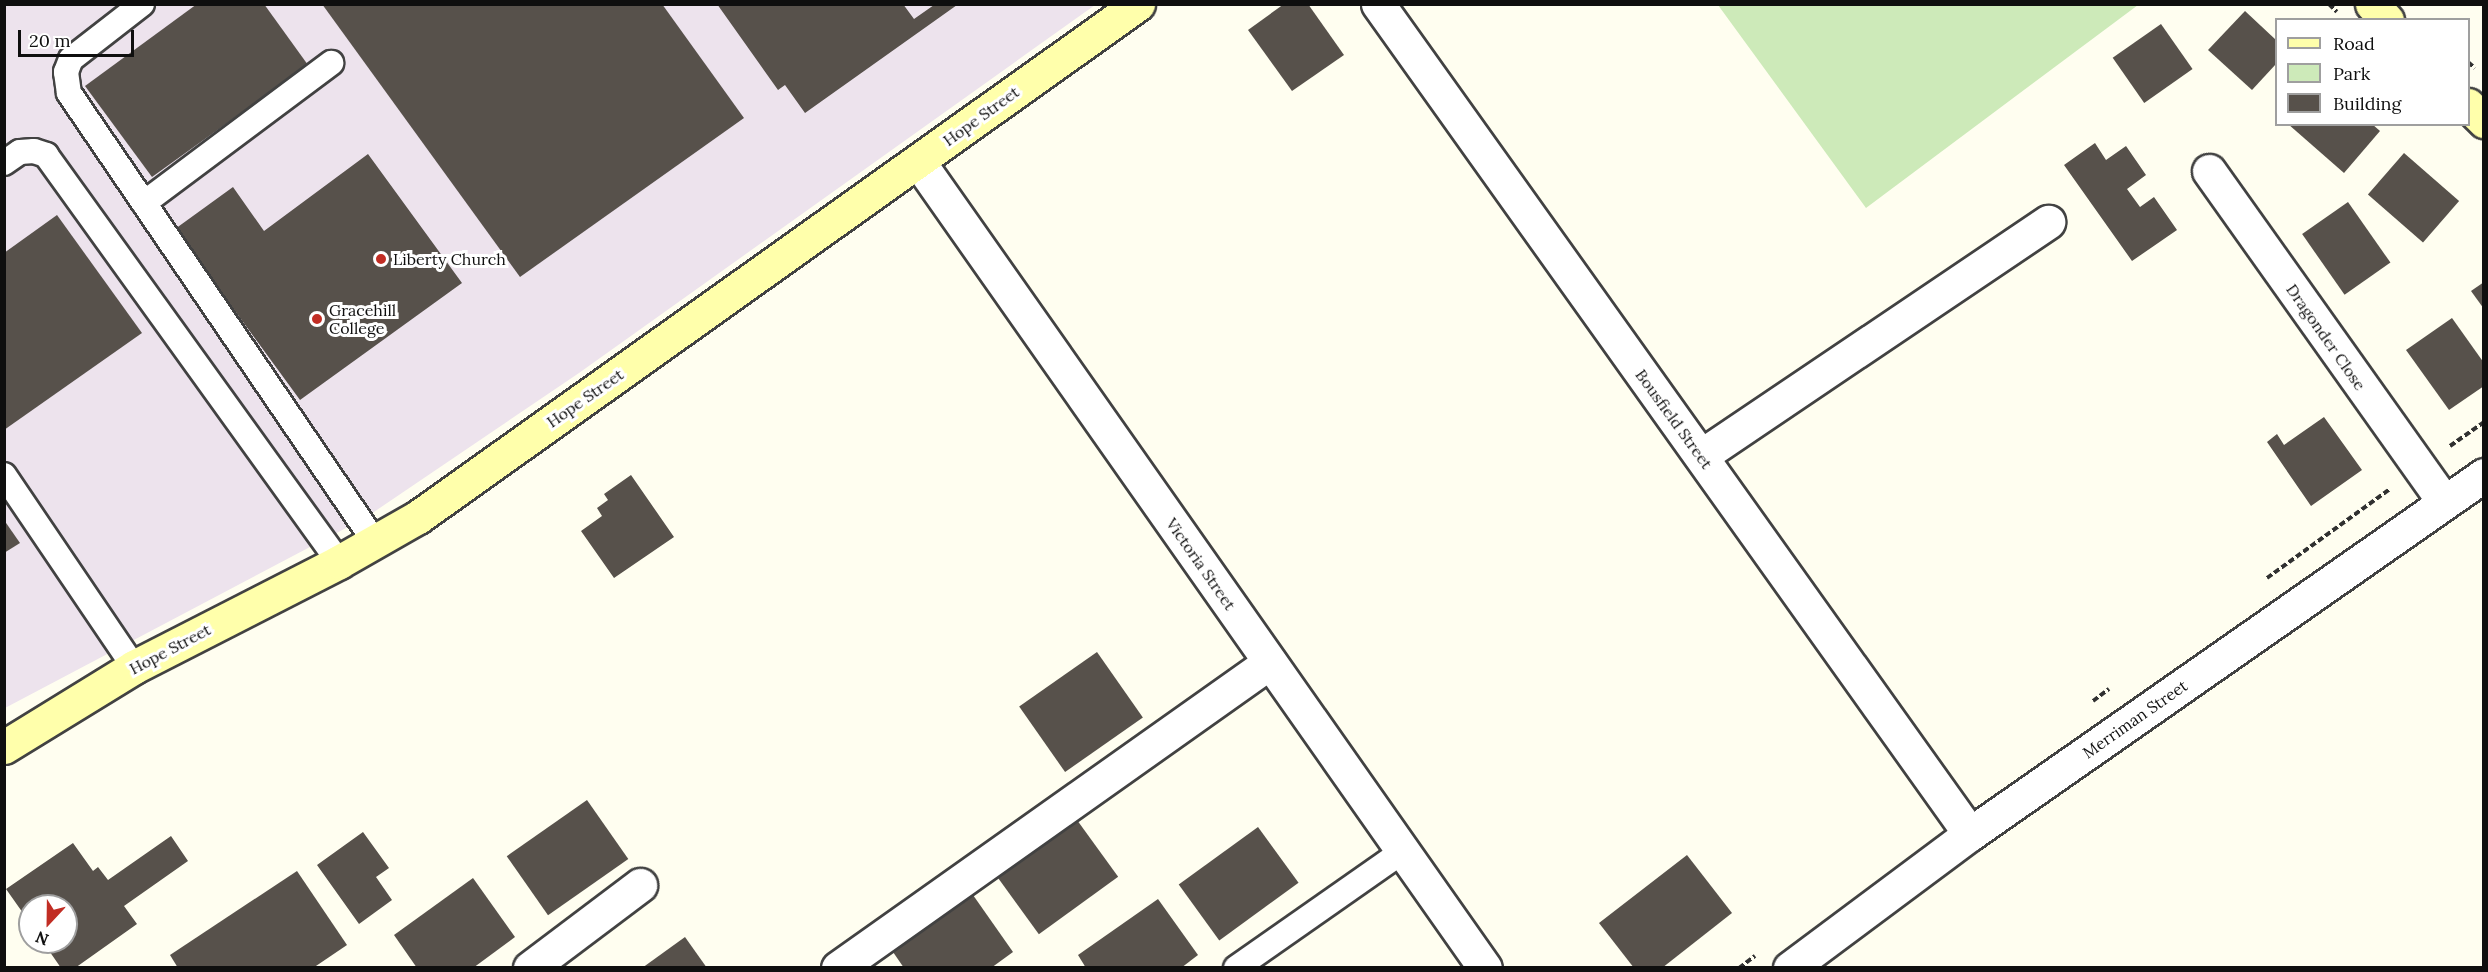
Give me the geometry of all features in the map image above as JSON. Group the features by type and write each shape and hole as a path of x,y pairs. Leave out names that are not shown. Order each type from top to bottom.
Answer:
{"street":[{"name":"Hope Street","path":"4,747 134,666 339,562 418,517 1138,4"},
{"name":"Bousfield Street","path":"1378,4 1970,834"},
{"path":"2372,4 2385,18"},
{"path":"2470,106 2484,121"},
{"name":"Victoria Street","path":"918,161 1485,968"},
{"name":"Dragonder Close","path":"2209,171 2444,502"},
{"path":"1701,456 2048,222"},
{"name":"Merriman Street","path":"1790,968 1970,834 2484,475"},
{"path":"838,968 1270,662"},
{"path":"530,968 640,885"}],"lane":[{"path":"142,4 71,59 65,83 98,139 375,542"},
{"path":"144,203 331,63"},
{"path":"4,163 20,152 34,151 46,155 339,562"},
{"path":"4,475 134,666"},
{"path":"1236,968 1403,851"}],"shaded area":[{"path":"5,5 1095,5 579,373 365,518 5,708"}],"green space":[{"path":"1718,5 2138,5 1866,208"}],"building":[{"path":"197,4 264,4 308,65 152,177 85,86"},
{"path":"322,4 662,4 744,118 520,277"},
{"path":"717,4 903,4 914,19 934,5 957,5 805,113 785,85 778,90"},
{"path":"1284,4 1308,4 1344,55 1292,91 1248,30"},
{"path":"2245,11 2275,39 2275,65 2252,90 2208,50"},
{"path":"2161,24 2193,69 2144,103 2113,58"},
{"path":"2290,126 2374,126 2380,131 2344,173"},
{"path":"2095,143 2106,160 2126,146 2146,175 2127,189 2140,207 2154,197 2177,230 2132,261 2064,165"},
{"path":"2404,153 2459,201 2423,242 2368,195"},
{"path":"368,154 462,283 300,400 175,229 233,187 264,231"},
{"path":"2348,202 2390,263 2345,295 2302,234"},
{"path":"57,215 142,333 4,430 4,253"},
{"path":"2484,282 2484,309 2471,291"},
{"path":"2452,318 2484,363 2484,386 2449,410 2406,350"},
{"path":"2324,417 2362,470 2311,506 2267,442 2277,434 2284,445"},
{"path":"631,475 674,537 614,578 581,531 602,516 597,508 608,500 604,494"},
{"path":"4,520 20,543 4,553"},
{"path":"1097,652 1143,718 1065,772 1019,706"},
{"path":"587,800 628,859 548,915 507,856"},
{"path":"1077,820 1118,877 1039,934 998,878"},
{"path":"1258,827 1299,883 1219,940 1179,885"},
{"path":"363,832 389,868 376,877 392,900 359,924 317,865"},
{"path":"171,836 188,861 124,906 137,924 75,968 61,968 51,954 78,954 78,894 18,894 18,906 6,889 73,843 93,871 98,867 108,880"},
{"path":"1687,855 1732,913 1662,968 1634,968 1599,923"},
{"path":"297,871 347,945 313,968 178,968 170,955"},
{"path":"473,878 515,937 473,968 417,968 394,935"},
{"path":"973,895 1013,952 991,968 904,968 893,952"},
{"path":"1158,899 1198,955 1181,968 1086,968 1078,955"},
{"path":"685,937 707,968 642,968"}],"place":[{"name":"Liberty Church","path":"381,259"},
{"name":"Gracehill College","path":"317,319"}]}
